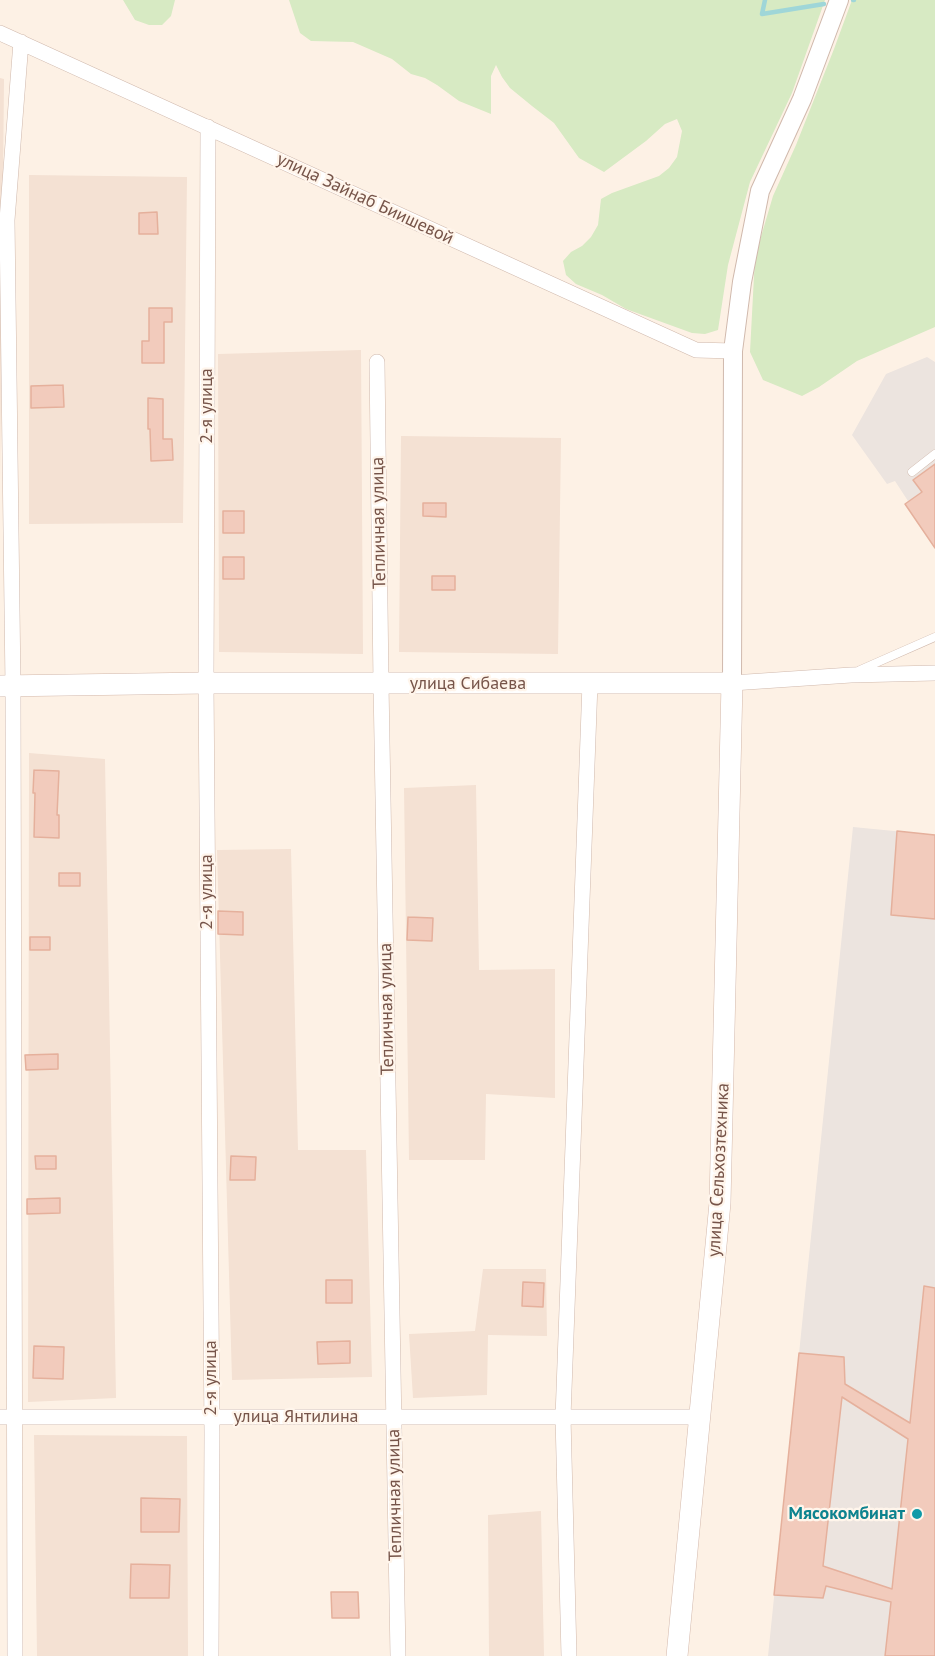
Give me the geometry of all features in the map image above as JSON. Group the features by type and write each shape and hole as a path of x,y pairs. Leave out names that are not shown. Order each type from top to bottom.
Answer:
{"main road":[{"name":"улица Сибаева","path":"7,686 206,683 732,683"},
{"name":"улица Сельхозтехника","path":"677,1656 720,1203 732,683"}],"street":[{"path":"732,683 733,351 742,282 760,191 802,99 839,0"},
{"name":"улица Зайнаб Биишевой","path":"0,33 696,350 733,351"},
{"path":"15,1656 16,1554 7,1417 7,220 21,42"},
{"name":"2-я улица","path":"208,127 206,683 212,1417 211,1656"},
{"name":"Тепличная улица","path":"377,362 398,1656"},
{"name":"улица Сибаева","path":"732,683 851,675 935,673"},
{"path":"569,1656 563,1417 590,683"},
{"name":"улица Янтилина","path":"7,1417 700,1417"}],"lane":[{"path":"912,472 935,454"},
{"path":"851,675 935,636"}],"shaded area":[{"path":"0,78 4,79 0,482"},
{"path":"29,175 187,177 183,523 29,524"},
{"path":"361,350 363,654 219,652 218,354"},
{"path":"927,357 935,362 935,548 905,504 908,501 895,481 887,484 852,435 886,374"},
{"path":"401,436 561,438 558,654 399,652"},
{"path":"29,753 105,759 116,1398 28,1402"},
{"path":"476,785 479,970 555,969 555,1098 486,1094 485,1160 409,1160 404,788"},
{"path":"853,827 935,835 935,1656 768,1656"},
{"path":"291,849 298,1150 366,1150 372,1377 232,1380 217,850"},
{"path":"483,1269 546,1269 547,1336 488,1335 487,1395 413,1398 409,1334 475,1331"},
{"path":"34,1435 187,1436 188,1656 37,1656"},
{"path":"541,1511 544,1656 489,1656 488,1515"}],"green space":[{"path":"123,0 175,0 171,16 162,25 149,25 135,20"},
{"path":"289,0 825,0 792,93 750,182 728,265 718,330 705,334 692,333 626,309 576,284 566,275 563,261 591,237 598,225 601,199 659,176 669,168 677,157 682,131 677,119 665,124 604,172 579,158 554,123 510,88 496,65 491,76 491,114 459,101 425,78 411,74 392,59 353,42 311,41 300,33"},
{"path":"852,0 935,0 935,327 857,361 802,396 763,380 750,352 755,257 773,196 796,145"}],"building":[{"path":"157,212 158,234 139,234 139,213"},
{"path":"149,308 172,308 172,322 164,322 164,363 142,363 142,341 149,341"},
{"path":"63,385 64,407 31,408 31,386"},
{"path":"148,398 163,399 163,439 172,439 173,460 151,461"},
{"path":"935,464 935,548 905,504 922,492 913,480"},
{"path":"423,503 446,503 446,517 423,516"},
{"path":"223,511 244,511 244,533 223,533"},
{"path":"223,557 244,557 244,579 223,579"},
{"path":"432,576 455,576 455,590 432,590"},
{"path":"34,770 59,771 57,815 59,815 59,838 34,837"},
{"path":"897,831 935,835 935,919 891,915"},
{"path":"59,873 80,873 80,886 59,886"},
{"path":"218,911 243,912 243,935 218,934"},
{"path":"408,917 433,918 432,941 407,940"},
{"path":"30,937 50,937 50,950 30,950"},
{"path":"58,1054 58,1069 26,1070 25,1055"},
{"path":"35,1156 56,1156 56,1169 36,1169"},
{"path":"231,1156 256,1157 255,1180 230,1180"},
{"path":"60,1198 60,1213 27,1214 27,1199"},
{"path":"326,1280 352,1280 352,1303 326,1303"},
{"path":"523,1282 544,1283 543,1307 522,1306"},
{"path":"924,1286 935,1288 935,1656 885,1656 891,1602 826,1586 823,1598 774,1595 799,1353 844,1357 845,1384 910,1423","holes":["842,1397 908,1439 892,1589 823,1566"]},
{"path":"350,1341 350,1363 318,1364 317,1342"},
{"path":"34,1346 64,1347 63,1379 33,1378"},
{"path":"141,1498 180,1499 179,1532 141,1532"},
{"path":"131,1564 170,1565 169,1598 130,1598"},
{"path":"331,1592 358,1592 359,1618 332,1618"}],"waterway":[{"path":"765,0 762,14 824,4"}],"place":[{"name":"Мясокомбинат","path":"917,1514"}]}
